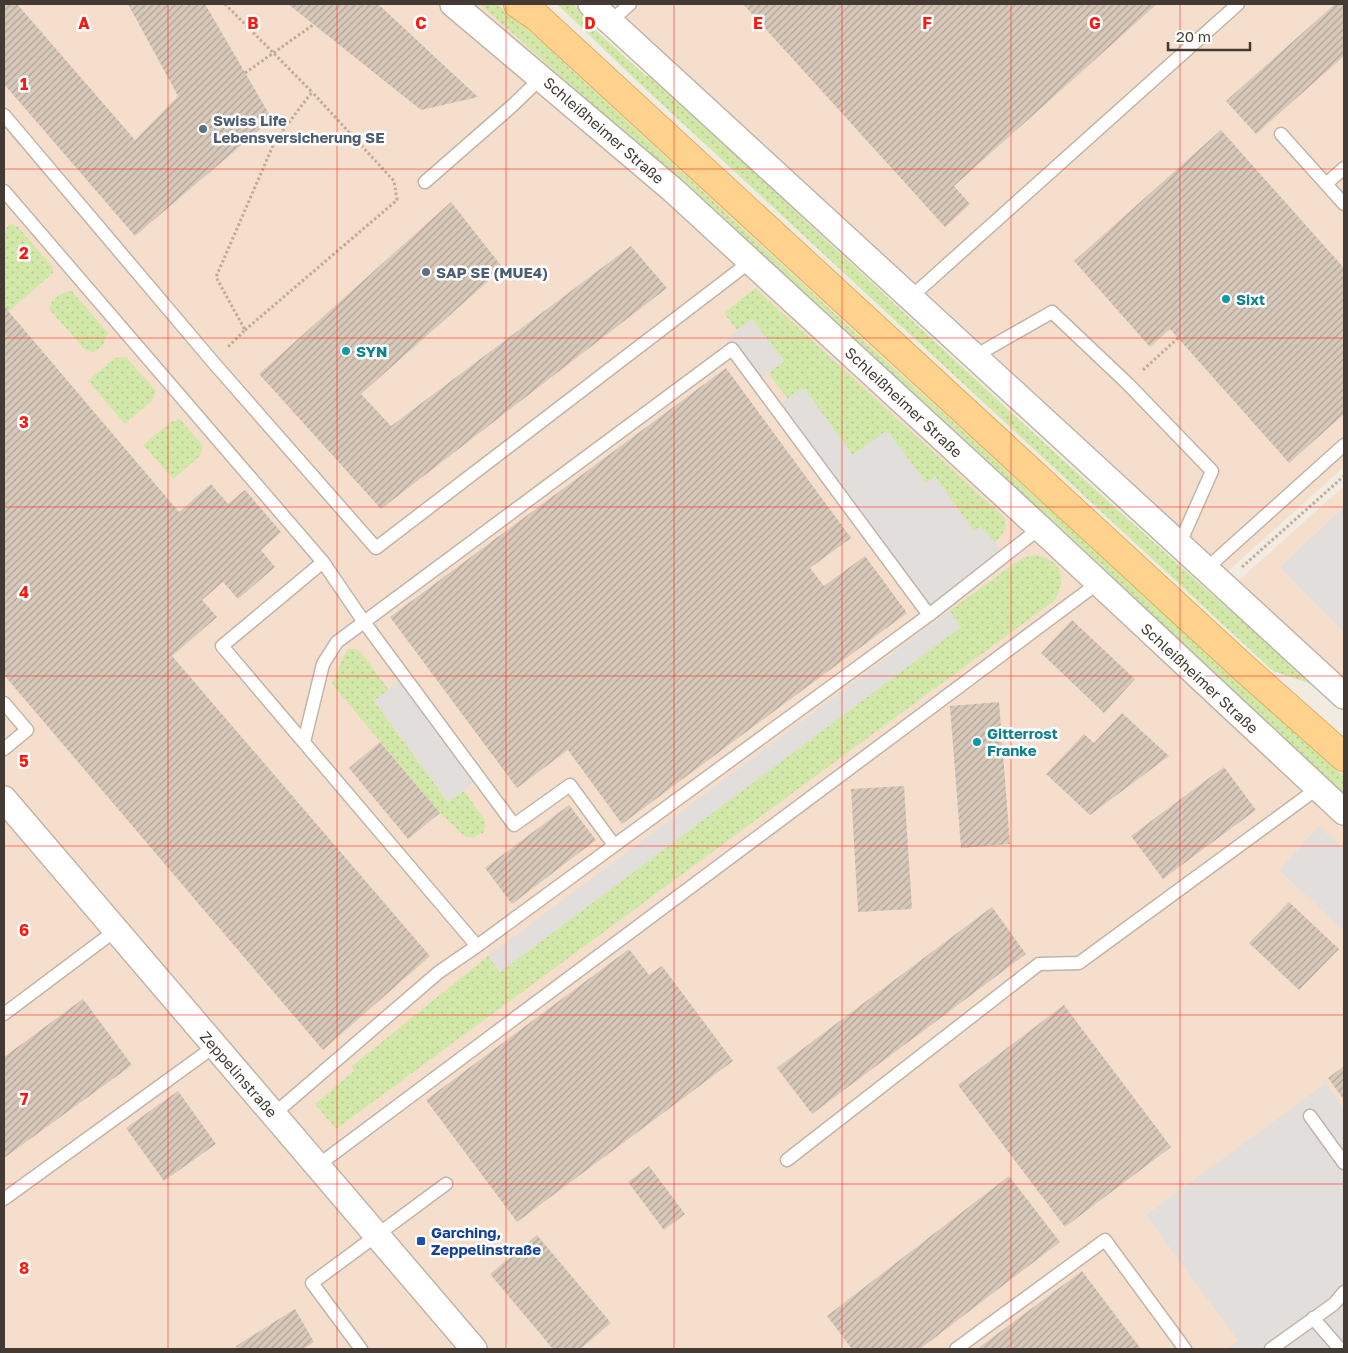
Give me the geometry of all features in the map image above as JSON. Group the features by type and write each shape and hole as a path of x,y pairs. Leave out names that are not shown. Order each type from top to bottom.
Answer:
{"main road":[{"path":"527,8 1238,663 1344,757"}],"street":[{"name":"Schleißheimer Straße","path":"454,4 673,190 1040,528 1344,812"},
{"path":"591,4 1180,543 1344,696"},
{"name":"Zeppelinstraße","path":"4,799 474,1349"}],"lane":[{"path":"610,22 630,4"},
{"path":"911,297 1238,4"},
{"path":"425,182 512,106 542,77"},
{"path":"4,115 213,362 376,548 751,261"},
{"path":"1281,134 1344,204"},
{"path":"1326,184 1344,168"},
{"path":"4,191 323,562 364,622 514,825 570,785 614,845"},
{"path":"975,356 1052,312 1128,384 1212,471 1180,543"},
{"path":"304,742 323,664 337,642 732,349 929,615"},
{"path":"1215,576 1344,445"},
{"path":"274,1114 439,972 929,615 1040,528"},
{"path":"323,562 222,646 477,946"},
{"path":"317,1166 1098,583"},
{"path":"4,703 27,730 4,749"},
{"path":"787,1160 1039,964 1079,963 1318,788"},
{"path":"4,1014 116,930"},
{"path":"4,1199 215,1046"},
{"path":"1310,1116 1344,1163"},
{"path":"360,1349 312,1284 446,1184"},
{"path":"956,1349 1106,1240 1185,1349"},
{"path":"1271,1349 1334,1304 1344,1292"},
{"path":"1313,1318 1340,1349"}],"path":[{"path":"213,362 245,330 397,200 394,181 312,92 225,4"},
{"path":"245,73 313,25"},
{"path":"245,330 216,277 275,141 312,92"},
{"path":"1128,384 1178,338"},
{"path":"1215,576 1344,476"}],"shaded area":[{"path":"4,4 540,4 1344,749 1344,1349 4,1349"},
{"path":"610,4 1344,4 1344,467 1228,571"},
{"path":"752,319 784,362 756,381 726,340"},
{"path":"803,387 853,455 887,430 926,483 935,477 974,531 981,526 1005,555 929,615 776,408"},
{"path":"1344,486 1344,679 1238,581"},
{"path":"1344,507 1344,632 1280,567"},
{"path":"949,611 961,627 500,972 488,956"},
{"path":"405,677 479,778 449,802 374,701"},
{"path":"1319,826 1344,850 1344,931 1279,870"},
{"path":"1326,1083 1344,1109 1344,1349 1227,1349 1238,1341 1146,1215"}],"green space":[{"path":"480,4 497,4 534,35 875,351 1344,777 1344,793 790,282"},
{"path":"557,4 573,4 588,18 592,27 645,75 654,79 1065,462 1148,538 1317,686 1273,671 638,82"},
{"path":"11,224 18,227 52,266 53,273 8,312 4,306 4,230"},
{"path":"755,288 1005,518 1004,532 994,544 981,526 974,531 935,477 926,483 887,431 853,455 803,388 788,399 768,373 784,361 753,320 737,330 724,313"},
{"path":"71,290 108,333 103,345 95,352 86,351 49,309 55,299"},
{"path":"126,357 156,391 152,401 125,424 88,381 115,358"},
{"path":"180,419 203,446 200,456 173,479 143,445 171,422"},
{"path":"1036,555 1052,561 1060,571 1061,584 1055,600 336,1129 315,1104 354,1071 351,1067 488,956 500,972 960,627 949,611 1015,563 1026,557"},
{"path":"348,649 360,651 389,690 374,701 448,802 464,791 485,820 484,832 474,838 464,836 440,813 332,684"}],"building":[{"name":"Swiss Life Lebensversicherung SE","path":"4,4 17,4 135,140 178,96 128,4 205,4 272,119 135,236 4,84"},
{"name":"Swiss Life Lebensversicherung SE","path":"288,4 378,4 478,97 421,110"},
{"path":"743,4 1157,4 954,186 970,204 945,227"},
{"path":"1335,4 1344,4 1344,56 1256,134 1226,101"},
{"name":"Sixt","path":"1221,130 1344,268 1344,414 1289,463 1170,329 1150,347 1074,261"},
{"name":"SYN","path":"451,202 503,268 361,394 391,426 631,246 667,288 381,509 259,374"},
{"path":"4,306 179,512 211,484 228,504 245,490 281,532 261,550 275,567 238,599 223,582 202,600 217,617 172,656 430,956 323,1050 4,675"},
{"path":"726,368 851,538 810,568 824,586 865,556 907,613 622,824 568,750 517,788 390,617"},
{"path":"1072,620 1135,679 1104,713 1041,653"},
{"name":"Gitterrost Franke","path":"999,702 1010,844 961,848 950,706"},
{"path":"1122,713 1169,756 1090,815 1046,774 1084,734 1094,743"},
{"path":"380,742 440,813 408,839 349,768"},
{"path":"1224,767 1256,810 1163,879 1131,836"},
{"path":"904,786 912,909 858,912 851,789"},
{"path":"569,805 596,840 512,904 485,868"},
{"path":"1289,902 1339,949 1299,990 1249,943"},
{"path":"992,907 1026,954 812,1114 777,1068"},
{"path":"629,949 649,975 662,966 733,1061 517,1222 426,1100"},
{"path":"83,999 132,1065 4,1158 4,1057"},
{"path":"1064,1005 1171,1147 1065,1227 958,1085"},
{"path":"1344,1066 1344,1100 1328,1078"},
{"path":"178,1091 216,1144 164,1181 126,1128"},
{"path":"649,1166 685,1214 664,1230 628,1182"},
{"path":"1009,1176 1060,1242 920,1349 852,1349 827,1316"},
{"path":"537,1235 611,1323 580,1349 553,1349 490,1274"},
{"path":"1082,1271 1141,1349 977,1349"},
{"path":"295,1309 314,1342 303,1349 237,1349 236,1346"}],"place":[{"name":"Swiss Life Lebensversicherung SE","path":"203,129"},
{"name":"SAP SE (MUE4)","path":"426,272"},
{"name":"Sixt","path":"1226,299"},
{"name":"SYN","path":"346,351"},
{"name":"Gitterrost Franke","path":"977,742"},
{"name":"Garching, Zeppelinstraße","path":"421,1241"}]}
